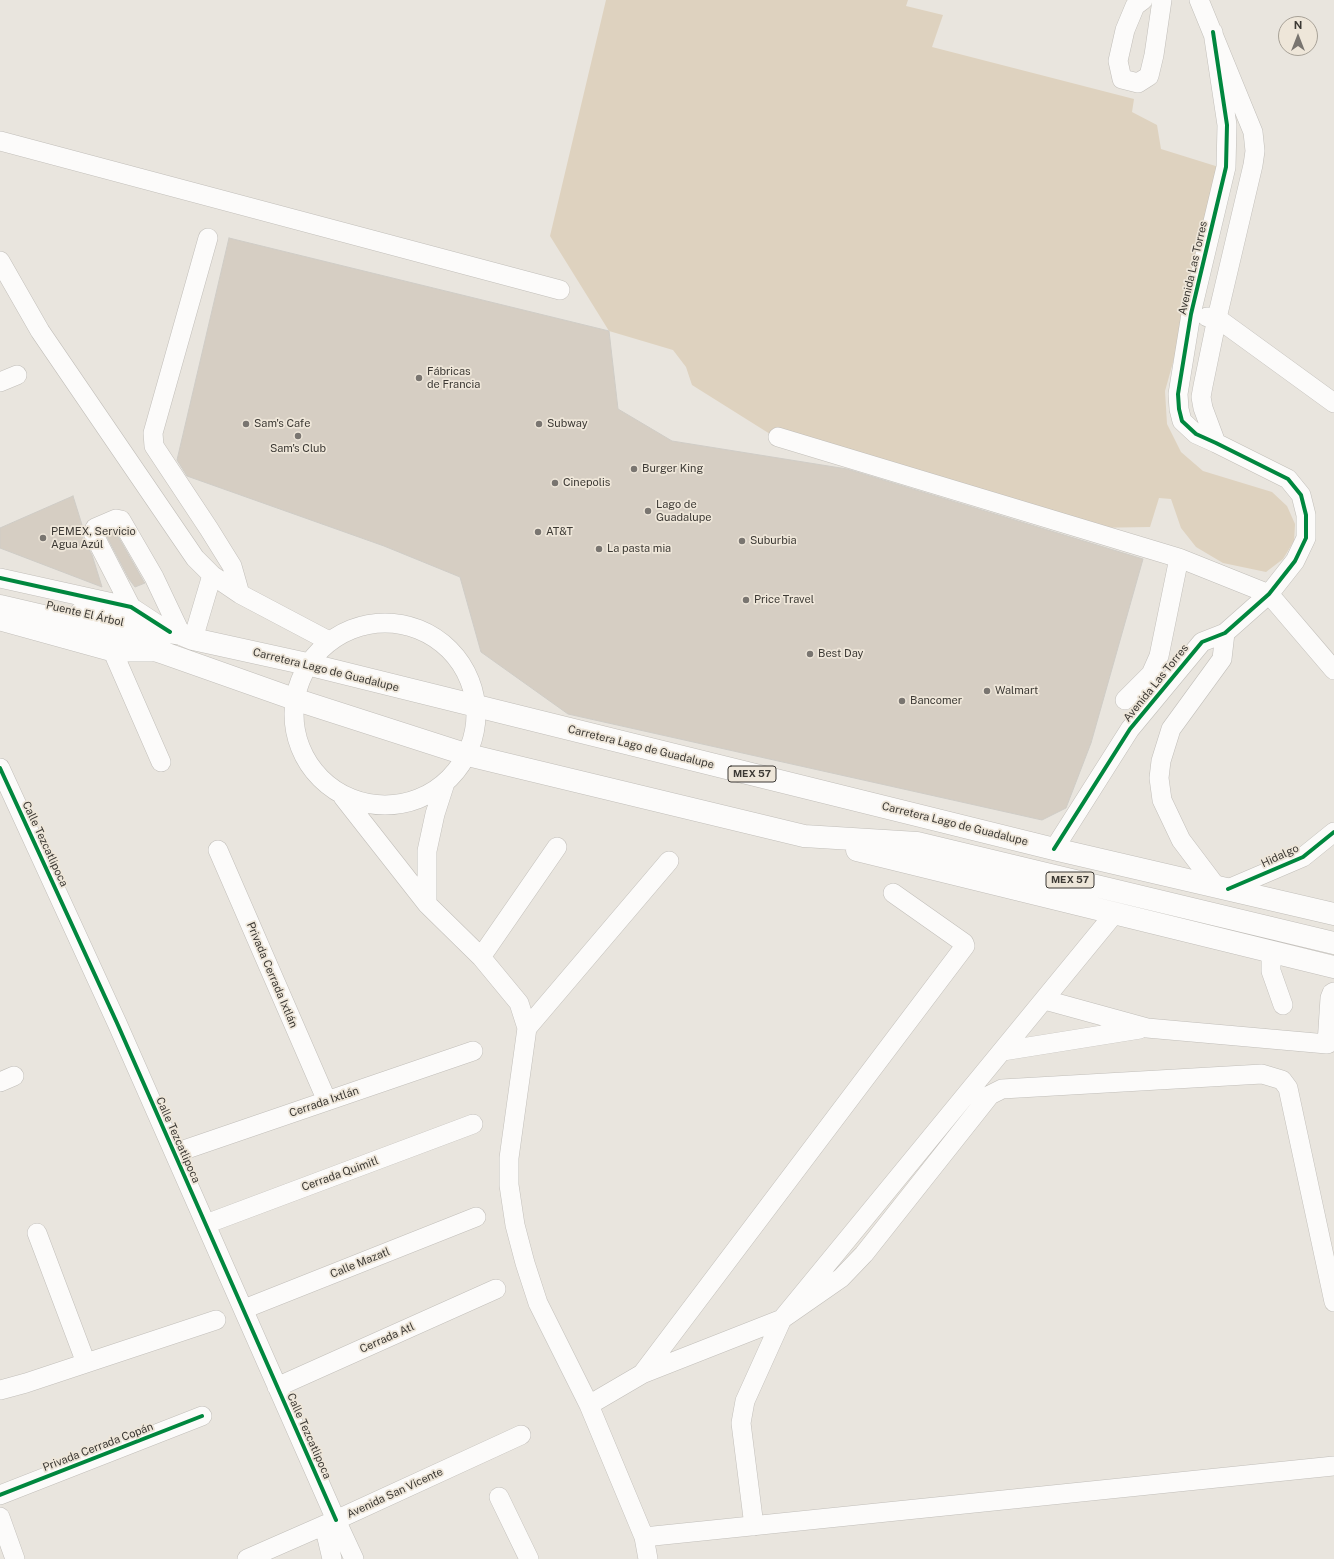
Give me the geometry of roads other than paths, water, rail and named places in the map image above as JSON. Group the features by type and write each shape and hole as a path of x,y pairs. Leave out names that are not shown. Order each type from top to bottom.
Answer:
{"main road":[{"name":"Puente El Árbol","path":"0,594 22,605"},
{"name":"Puente El Árbol","path":"0,606 22,605 143,628 177,639"},
{"name":"Carretera Lago de Guadalupe","path":"177,639 307,664 1054,848 1334,914"},
{"name":"Carretera Lago de Guadalupe","path":"177,639 294,699 468,755 804,836 917,843 1334,943"},
{"path":"804,836 1334,967"}],"street":[{"path":"1143,0 1135,6 1125,30 1118,61 1122,79 1138,83 1149,76 1154,55 1162,0"},
{"name":"Avenida Las Torres","path":"1199,0 1253,132 1255,151 1217,318 1201,397 1205,415 1216,443"},
{"name":"Avenida Las Torres","path":"1054,848 1130,729 1202,642 1225,633 1269,594 1295,561 1306,538 1306,516 1301,496 1288,479 1196,434 1182,421 1179,409 1178,394 1191,314 1226,167 1227,125 1213,32"},
{"path":"0,141 560,290"},
{"path":"208,238 154,433 154,446 232,566 240,594"},
{"path":"0,260 40,331 195,558 212,575 240,594 329,641"},
{"path":"1191,314 1217,318 1334,402"},
{"path":"778,437 1179,558 1269,594 1334,670"},
{"path":"131,607 93,533 95,528 116,519 121,520 154,577 177,639"},
{"path":"1125,700 1151,674 1159,656 1179,558"},
{"path":"177,639 212,575"},
{"name":"Carretera Lago de Guadalupe","path":"0,578 131,607 177,639"},
{"name":"Carretera Lago de Guadalupe","path":"0,621 113,652 177,639"},
{"path":"427,904 427,850 435,814 446,783 468,755 476,732 477,707 469,676 450,649 423,630 391,622 358,626 329,641 307,664 297,685 294,699 297,744 315,775 344,797 427,904 481,957 519,1003 527,1028 509,1158 509,1185 515,1225 524,1263 538,1303 589,1405 644,1537 648,1559"},
{"path":"1222,887 1181,840 1162,800 1158,778 1161,761 1171,729 1222,658 1225,633"},
{"path":"113,652 161,762"},
{"name":"Calle Tezcatlipoca","path":"0,768 114,1015 244,1309 277,1387 330,1523"},
{"path":"344,797 378,806 414,801 446,783"},
{"name":"Hidalgo","path":"1222,887 1303,856 1333,840"},
{"path":"481,957 557,847"},
{"name":"Privada Cerrada Ixtlán","path":"218,850 327,1101"},
{"path":"527,1028 669,861"},
{"path":"642,1374 965,946 964,943 893,893"},
{"path":"754,1526 741,1422 745,1401 782,1319 1115,913"},
{"path":"1271,952 1271,971 1283,1005"},
{"path":"1045,1000 1147,1028 1330,1043 1330,998 1334,992"},
{"path":"1003,1050 1147,1028"},
{"name":"Cerrada Ixtlán","path":"174,1153 473,1051"},
{"path":"589,1405 642,1374 782,1319 841,1278 864,1254 990,1096 1002,1089 1262,1074 1282,1080 1288,1088 1334,1302"},
{"name":"Cerrada Quimitl","path":"206,1224 473,1124"},
{"name":"Calle Mazatl","path":"244,1309 476,1217"},
{"path":"37,1232 86,1363"},
{"name":"Cerrada Atl","path":"277,1387 496,1290"},
{"path":"0,1390 26,1383 216,1320"},
{"name":"Privada Cerrada Copán","path":"0,1495 202,1416"},
{"name":"Avenida San Vicente","path":"247,1559 330,1523 520,1435"},
{"path":"644,1537 1334,1466"},
{"path":"499,1497 528,1559"},
{"path":"0,1517 16,1559"},
{"path":"330,1523 332,1559"},
{"path":"330,1523 354,1559"}],"place":[{"name":"Fábricas de Francia","path":"419,378"},
{"name":"Sam's Cafe","path":"246,424"},
{"name":"Subway","path":"539,424"},
{"name":"Sam's Club","path":"298,436"},
{"name":"Burger King","path":"634,469"},
{"name":"Cinepolis","path":"555,483"},
{"name":"Lago de Guadalupe","path":"648,511"},
{"name":"AT&T","path":"538,532"},
{"name":"PEMEX, Servicio Agua Azúl","path":"43,538"},
{"name":"Suburbia","path":"742,541"},
{"name":"La pasta mia","path":"599,549"},
{"name":"Price Travel","path":"746,600"},
{"name":"Best Day","path":"810,654"},
{"name":"Walmart","path":"987,691"},
{"name":"Bancomer","path":"902,701"}]}
